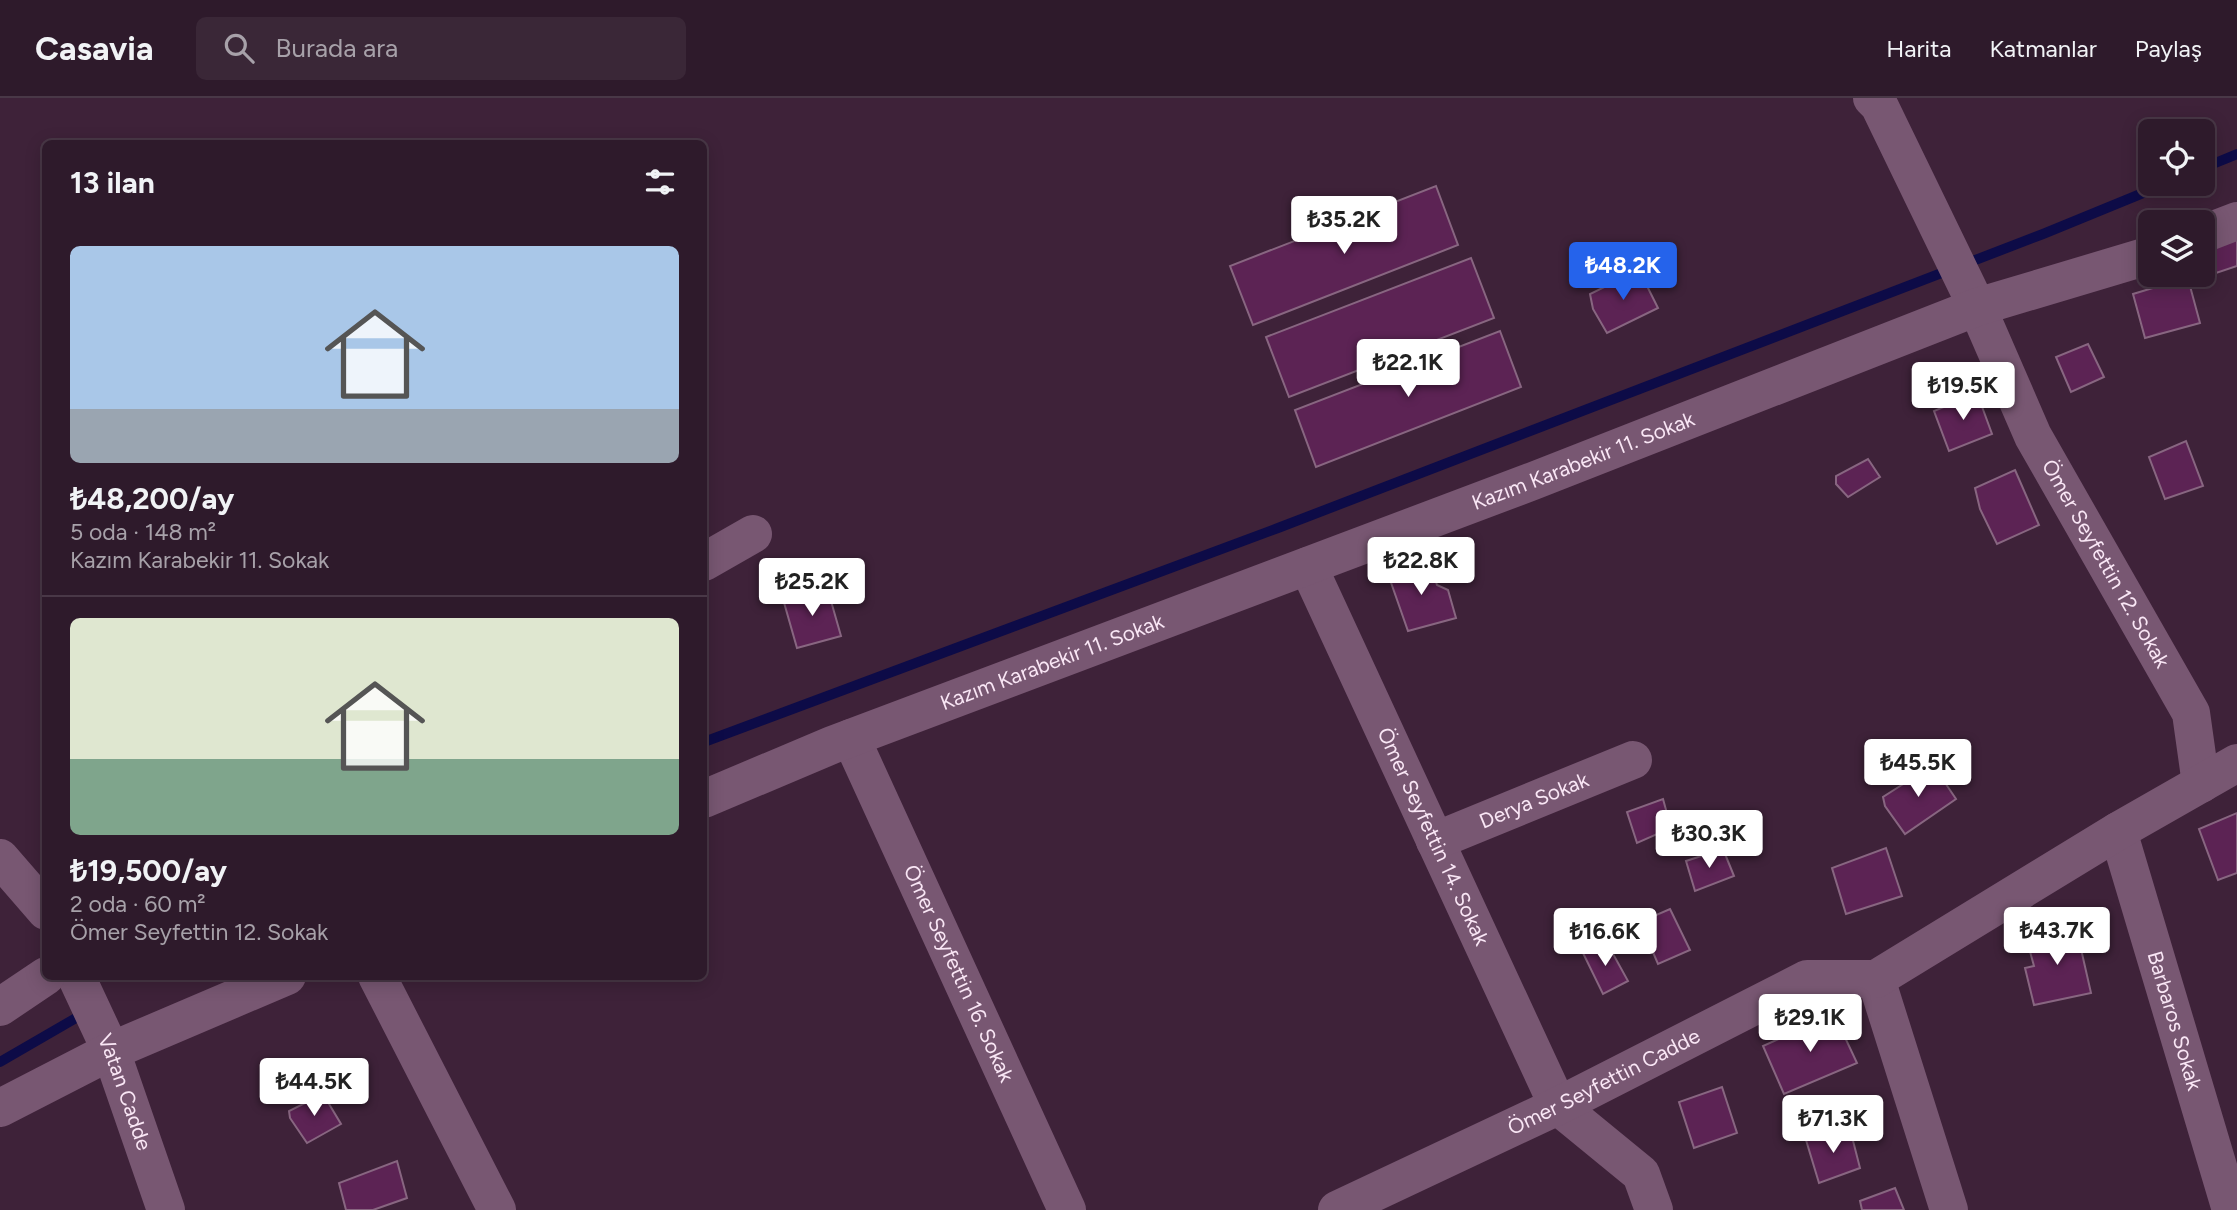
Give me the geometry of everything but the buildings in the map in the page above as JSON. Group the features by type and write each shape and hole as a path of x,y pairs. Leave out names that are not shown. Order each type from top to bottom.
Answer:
{"street":[{"name":"Ömer Seyfettin 12. Sokak","path":"1872,98 1879,105 1963,279 2033,436 2191,713 2201,784"},
{"path":"2215,229 2237,221"},
{"name":"Kazım Karabekir 11. Sokak","path":"707,798 851,737 1533,481 1963,279 2138,257"},
{"path":"707,560 753,534"},
{"name":"Ömer Seyfettin 14. Sokak","path":"1308,566 1558,1107"},
{"name":"Ömer Seyfettin 16. Sokak","path":"851,737 1067,1210"},
{"name":"Derya Sokak","path":"1435,841 1633,760"},
{"path":"1949,1210 1876,979 2118,831 2237,763"},
{"name":"Barbaros Sokak","path":"2118,831 2231,1210"},
{"path":"0,858 42,904"},
{"path":"0,1007 42,979"},
{"name":"Ömer Seyfettin Cadde","path":"1337,1210 1558,1107 1807,979 1876,979"},
{"name":"Vatan Cadde","path":"78,980 110,1051 166,1210"},
{"path":"0,1108 110,1051 278,980"},
{"path":"379,980 497,1210"},
{"path":"1558,1107 1641,1174 1654,1210"}],"waterway":[{"path":"2215,163 2237,154"},
{"path":"707,741 1278,528 2138,195"},
{"path":"0,1062 76,1018"}]}
